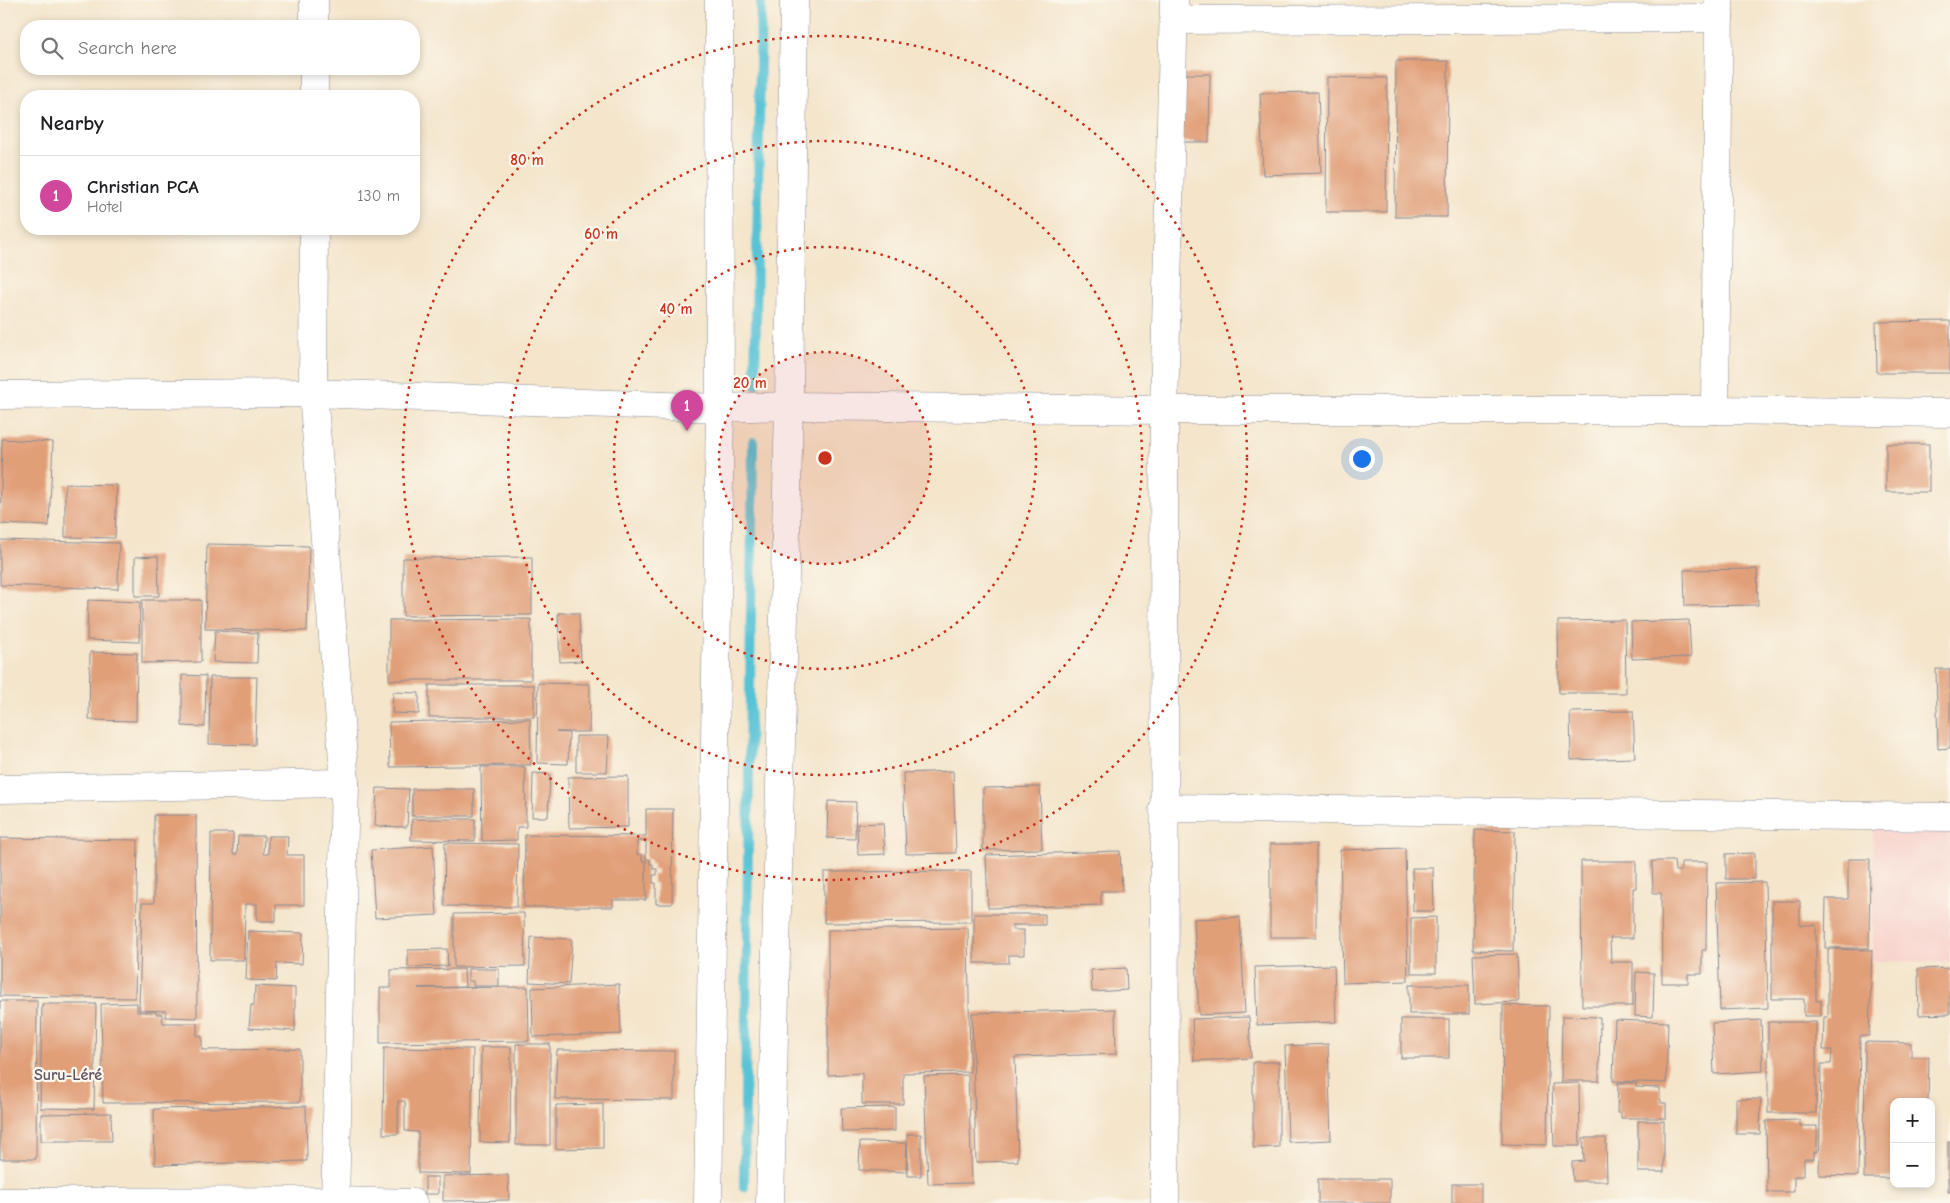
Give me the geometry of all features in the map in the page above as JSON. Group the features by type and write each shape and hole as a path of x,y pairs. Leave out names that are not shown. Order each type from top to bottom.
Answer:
{"street":[{"path":"314,0 314,20"},
{"path":"708,1203 720,408 719,0"},
{"path":"770,1203 789,406 794,0"},
{"path":"1165,1203 1163,808 1164,410 1174,10 1719,9 1714,410"},
{"path":"314,75 314,90"},
{"path":"314,235 313,393 345,783 335,1202"},
{"path":"0,395 313,393 720,408 789,406 1164,410 1714,410 1950,413"},
{"path":"0,788 345,783"},
{"path":"1163,808 1950,817"},
{"path":"0,1202 413,1203"}],"shaded area":[{"path":"1873,820 1950,821 1950,962 1873,961"}],"building":[{"path":"1396,61 1448,61 1447,217 1395,217"},
{"path":"1183,74 1210,74 1209,142 1181,142"},
{"path":"1327,77 1387,78 1386,212 1326,212"},
{"path":"1318,92 1321,173 1263,175 1260,93"},
{"path":"1950,321 1950,373 1877,373 1876,322"},
{"path":"2,439 53,442 49,526 0,524"},
{"path":"1886,444 1929,444 1929,492 1886,492"},
{"path":"65,484 117,485 115,538 65,537"},
{"path":"0,540 119,543 118,589 0,585"},
{"path":"207,544 309,546 307,631 205,629"},
{"path":"158,556 159,596 135,596 135,557"},
{"path":"532,557 532,615 403,616 403,558"},
{"path":"1757,569 1758,605 1685,606 1684,570"},
{"path":"88,600 140,602 139,642 87,640"},
{"path":"142,600 201,600 201,662 142,663"},
{"path":"558,613 579,613 581,661 560,662"},
{"path":"531,619 531,680 389,680 389,620"},
{"path":"1625,620 1626,693 1559,693 1558,621"},
{"path":"1689,620 1691,657 1632,659 1631,622"},
{"path":"215,631 258,633 257,663 213,662"},
{"path":"90,652 137,653 136,721 89,720"},
{"path":"1936,669 1950,669 1950,748 1938,749"},
{"path":"182,675 206,676 205,727 182,726"},
{"path":"210,677 257,677 255,745 209,744"},
{"path":"538,683 590,684 589,732 556,732 569,733 568,764 537,763"},
{"path":"429,685 534,685 534,717 429,717"},
{"path":"393,692 419,693 419,714 392,713"},
{"path":"1633,711 1635,758 1571,760 1570,712"},
{"path":"530,719 531,765 390,767 389,722"},
{"path":"576,736 609,736 607,772 576,772"},
{"path":"481,767 525,767 526,827 517,827 517,840 482,841"},
{"path":"953,771 956,853 906,854 903,773"},
{"path":"533,773 550,774 548,817 532,817"},
{"path":"628,776 628,827 569,828 568,777"},
{"path":"1040,787 1042,849 983,850 983,788"},
{"path":"377,788 409,789 407,827 375,826"},
{"path":"412,789 474,789 474,816 412,816"},
{"path":"828,801 856,802 855,839 827,838"},
{"path":"646,809 673,809 672,904 656,904 656,883 653,883 653,875 657,875 657,869 653,869 650,859 646,859 646,841 637,841 637,854 642,855 642,861 646,861 646,900 613,900 613,907 524,907 525,835 646,836"},
{"path":"154,815 196,815 197,1018 165,1017 166,1011 139,1010 142,903 154,903"},
{"path":"412,819 475,819 475,841 411,840"},
{"path":"883,823 885,854 858,855 857,824"},
{"path":"1475,830 1515,831 1513,951 1473,950"},
{"path":"211,833 233,833 233,854 237,854 238,836 264,836 263,854 268,854 268,836 288,836 287,855 304,855 304,905 276,905 276,921 257,921 257,904 245,904 244,960 210,960"},
{"path":"0,838 138,840 135,998 0,996"},
{"path":"445,843 518,844 517,907 444,906"},
{"path":"1270,844 1316,844 1316,937 1270,937"},
{"path":"433,846 437,915 375,918 371,850"},
{"path":"1405,848 1408,981 1343,983 1340,850"},
{"path":"1120,851 1122,891 1101,891 1101,905 988,908 986,855"},
{"path":"1755,853 1755,879 1726,879 1726,854"},
{"path":"1848,859 1870,859 1869,948 1825,948 1826,899 1848,899"},
{"path":"1581,861 1636,861 1636,888 1633,888 1633,938 1610,938 1611,962 1633,962 1633,1006 1582,1006"},
{"path":"1652,861 1674,861 1675,871 1681,871 1681,862 1707,862 1706,950 1702,950 1702,974 1688,974 1688,983 1662,983 1661,893 1653,893"},
{"path":"1412,868 1433,868 1434,911 1413,911"},
{"path":"971,871 971,922 824,923 824,872"},
{"path":"1765,882 1768,1008 1720,1010 1716,883"},
{"path":"1772,901 1800,901 1800,925 1816,925 1816,1001 1821,1001 1821,1016 1804,1016 1804,999 1772,999"},
{"path":"524,913 525,966 454,967 454,914"},
{"path":"974,914 1045,914 1045,925 1012,925 1012,930 1024,930 1024,955 1009,955 1009,963 974,963"},
{"path":"1240,917 1245,1013 1199,1015 1194,919"},
{"path":"1436,917 1436,973 1411,973 1411,918"},
{"path":"968,928 970,1072 903,1073 903,1104 862,1104 862,1073 828,1075 828,930"},
{"path":"248,931 303,933 302,964 277,963 276,981 246,980"},
{"path":"531,937 572,939 569,984 529,982"},
{"path":"447,949 448,966 408,967 408,950"},
{"path":"1828,949 1872,950 1869,1036 1860,1036 1858,1176 1819,1175 1821,1064 1831,1064 1832,1050 1823,1050 1824,1017 1828,1017"},
{"path":"1517,954 1519,1002 1475,1004 1473,955"},
{"path":"1334,965 1336,1022 1257,1025 1255,967"},
{"path":"1126,968 1127,990 1092,992 1091,970"},
{"path":"1950,968 1950,1014 1919,1015 1918,969"},
{"path":"464,969 465,987 418,988 528,987 529,1041 380,1043 380,988 391,988 391,970"},
{"path":"468,969 499,969 499,986 473,986 473,981 468,981"},
{"path":"1636,972 1654,973 1653,1017 1635,1016"},
{"path":"619,984 621,1034 533,1037 532,988"},
{"path":"1409,985 1469,985 1469,1014 1409,1014"},
{"path":"255,986 295,988 295,1031 249,1028 251,1005 254,1005"},
{"path":"0,1001 37,1001 36,1159 0,1159"},
{"path":"137,1003 137,1012 156,1012 156,1014 162,1014 163,1023 197,1023 197,1036 202,1036 202,1050 300,1049 300,1102 103,1103 101,1004"},
{"path":"42,1004 96,1004 94,1109 40,1108"},
{"path":"1503,1005 1549,1006 1547,1145 1502,1144"},
{"path":"1115,1009 1116,1054 1015,1057 1018,1161 976,1162 972,1013"},
{"path":"1562,1016 1600,1017 1599,1081 1561,1081"},
{"path":"1249,1017 1251,1058 1194,1061 1192,1019"},
{"path":"1401,1019 1449,1019 1449,1058 1401,1058"},
{"path":"1615,1020 1668,1022 1666,1083 1613,1081"},
{"path":"1761,1020 1763,1071 1714,1074 1712,1023"},
{"path":"1768,1022 1816,1022 1816,1113 1768,1113"},
{"path":"1865,1042 1911,1043 1911,1057 1929,1057 1928,1098 1890,1098 1890,1178 1864,1178"},
{"path":"516,1044 550,1044 550,1145 516,1145"},
{"path":"1328,1044 1331,1140 1288,1142 1285,1046"},
{"path":"481,1047 511,1047 510,1143 480,1142"},
{"path":"384,1048 473,1049 471,1174 418,1173 418,1132 405,1131 405,1101 398,1101 398,1134 383,1134"},
{"path":"557,1050 674,1051 674,1100 555,1099"},
{"path":"1253,1062 1279,1062 1279,1147 1253,1148"},
{"path":"968,1075 972,1183 928,1184 924,1076"},
{"path":"1579,1083 1580,1146 1554,1146 1552,1084"},
{"path":"1618,1083 1636,1083 1636,1087 1660,1088 1661,1103 1666,1103 1666,1118 1621,1118 1621,1113 1617,1113"},
{"path":"1736,1099 1761,1099 1760,1134 1736,1134"},
{"path":"603,1104 603,1148 556,1149 556,1105"},
{"path":"306,1106 307,1161 155,1165 154,1109"},
{"path":"895,1107 895,1131 842,1132 841,1108"},
{"path":"111,1113 112,1141 41,1141 41,1114"},
{"path":"1800,1120 1800,1126 1817,1126 1817,1152 1814,1152 1814,1159 1804,1159 1804,1176 1794,1176 1794,1192 1767,1192 1766,1121"},
{"path":"1638,1121 1664,1121 1664,1172 1638,1172"},
{"path":"907,1134 921,1134 921,1176 908,1176"},
{"path":"1583,1138 1606,1138 1607,1181 1573,1181 1572,1162 1584,1161"},
{"path":"860,1142 907,1143 906,1172 859,1170"},
{"path":"1948,1142 1950,1142 1950,1192 1948,1192"},
{"path":"508,1175 509,1200 443,1201 443,1176"},
{"path":"425,1177 438,1177 438,1194 425,1194"},
{"path":"1318,1179 1390,1179 1390,1203 1318,1203"},
{"path":"1452,1184 1481,1184 1481,1203 1452,1203"}],"waterway":[{"path":"755,385 761,0"},
{"path":"744,1187 753,442"}],"place":[{"name":"Christian PCA","path":"687,431"}],"district":[{"name":"Suru-Léré","path":"68,1075"}]}
